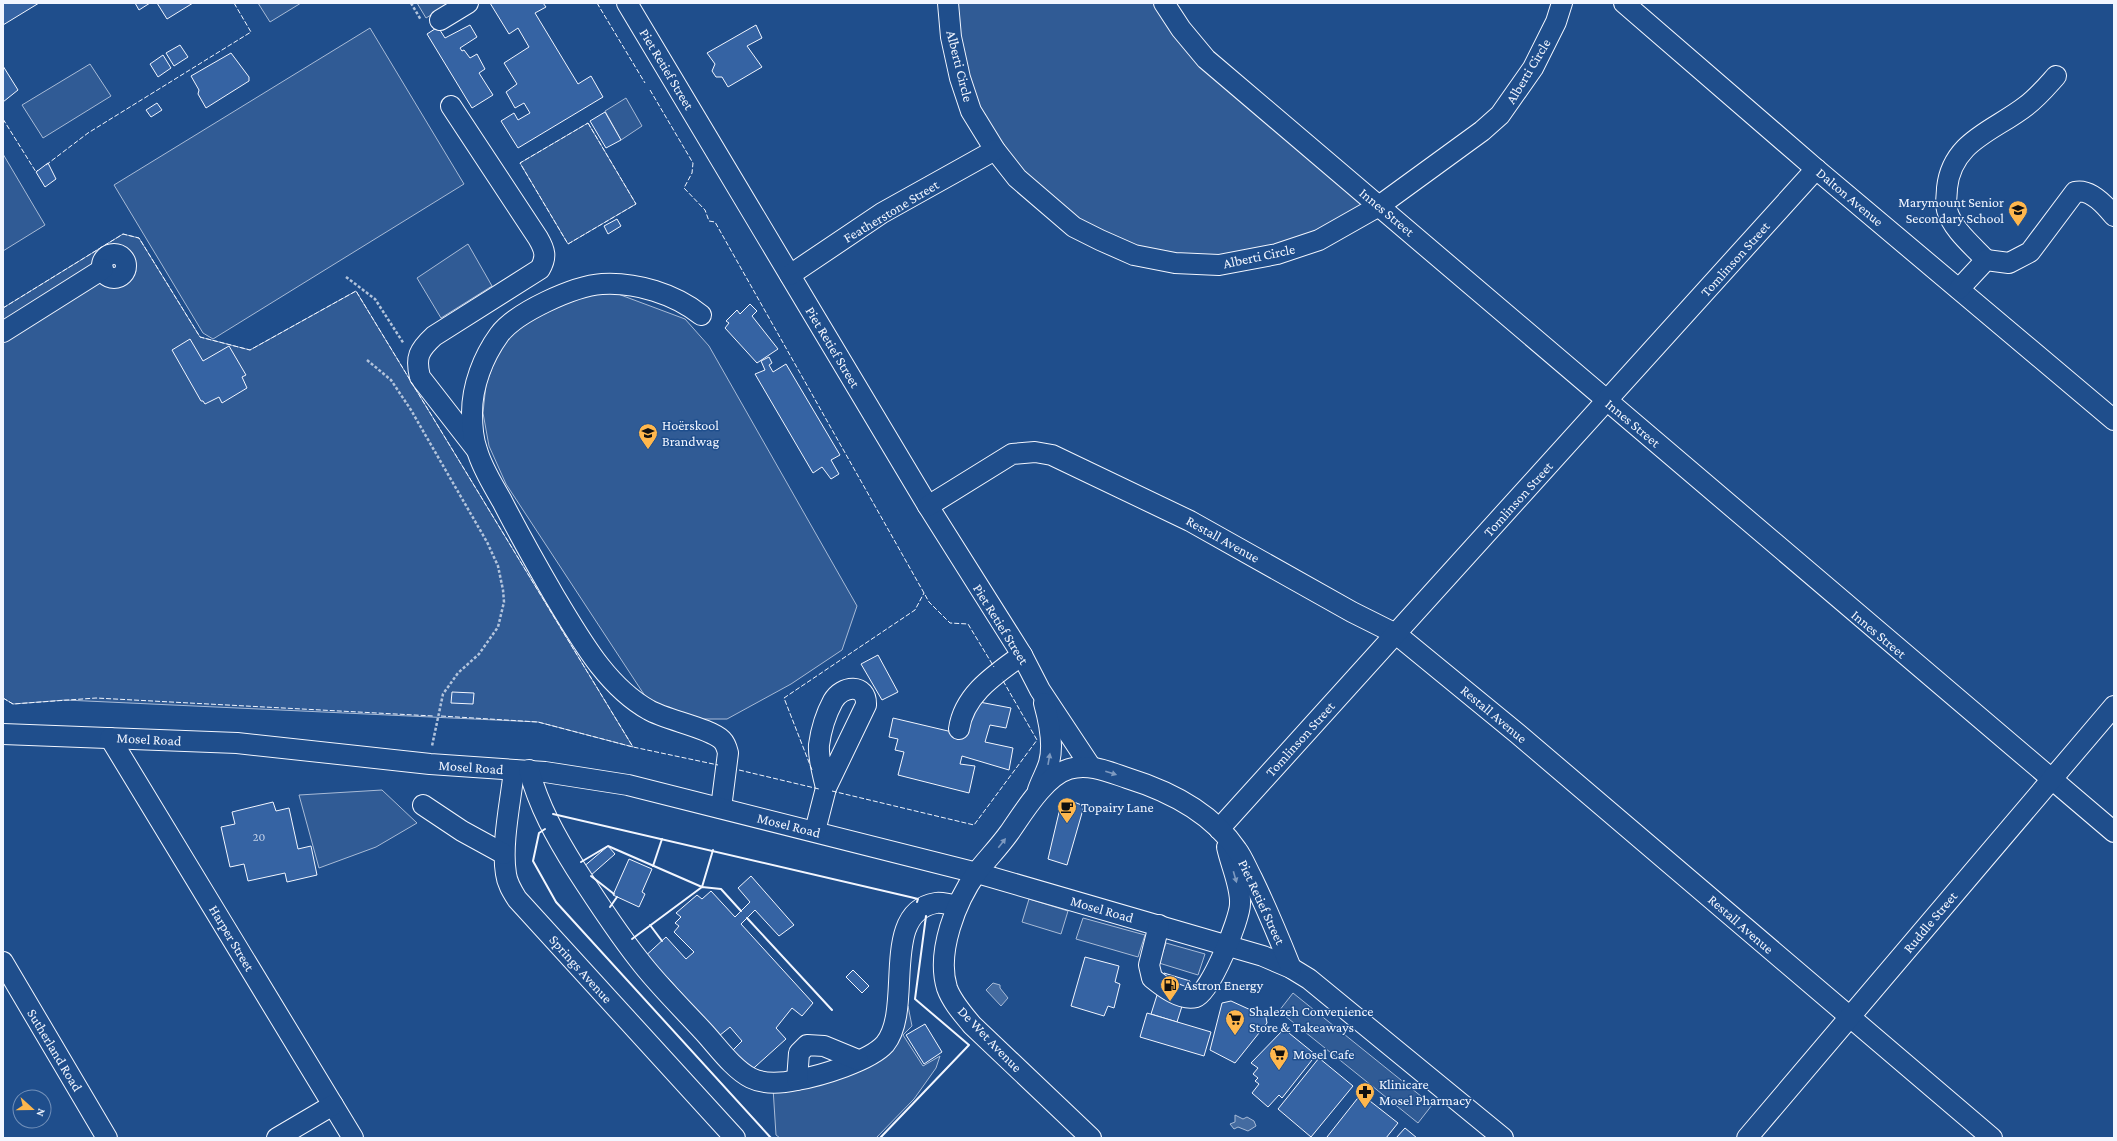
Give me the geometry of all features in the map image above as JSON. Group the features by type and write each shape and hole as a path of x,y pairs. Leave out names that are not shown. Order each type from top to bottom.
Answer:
{"street":[{"path":"440,20 468,3"},
{"name":"Piet Retief Street","path":"627,3 928,506 1022,655 1040,690 1091,767"},
{"name":"Alberti Circle","path":"948,3 951,37 960,78 971,111 995,150 1017,178 1074,227 1134,255 1175,263 1219,265 1277,254 1319,240 1379,206 1482,131 1500,116 1533,68 1556,22 1562,3"},
{"name":"Innes Street","path":"1164,3 1189,39 1206,59 2051,780 2114,832"},
{"name":"Dalton Avenue","path":"1624,3 1816,169 2114,420"},
{"path":"2056,76 2025,107 1982,134 1962,151 1956,159 1949,176 1947,209 1956,227 1986,260 2009,263 2030,252 2075,192 2088,194 2103,203 2114,216"},
{"path":"451,106 538,238 545,254 545,259 540,269 434,336 426,344 418,357 417,365 420,377 477,451 516,528 556,598 596,660 614,682 636,702 650,711 715,735 726,745 728,754 721,808"},
{"name":"Featherstone Street","path":"790,275 882,213 995,150"},
{"name":"Tomlinson Street","path":"1224,834 1396,634 1816,169"},
{"path":"1959,290 1986,260"},
{"path":"3,332 103,270"},
{"path":"477,451 472,412 473,394 478,375 499,334 544,301 572,291 601,284 621,285 641,288 665,296 689,306 702,315"},
{"name":"Restall Avenue","path":"928,506 1012,454 1035,452 1052,455 1190,520 1352,612 1396,634 1518,734 1992,1138"},
{"path":"959,729 964,711 983,686 1022,655"},
{"name":"Piet Retief Street","path":"1036,796 1049,763 1051,749 1049,729 1040,690"},
{"name":"Ruddle Street","path":"1747,1138 2114,706"},
{"name":"Mosel Road","path":"3,734 237,743 430,764 522,770 586,777 628,785 977,873 1263,956 1291,968 1325,991 1503,1138"},
{"name":"Harper Street","path":"110,738 353,1138"},
{"name":"Piet Retief Street","path":"977,873 1006,838 1036,796 1059,774 1070,769 1091,767 1134,780 1186,803 1224,834 1238,850 1291,968"},
{"path":"522,770 553,832 592,895 639,961 744,1074 762,1082 797,1080 824,1074 870,1056 884,1044 895,1021 898,1007 899,968 904,933 908,923 918,911 936,903 957,905"},
{"name":"Springs Avenue","path":"522,770 504,854 506,874 517,899 735,1138"},
{"path":"815,831 826,788"},
{"path":"423,805 462,831 504,854"},
{"name":"Piet Retief Street","path":"1159,925 1149,965 1152,978 1174,993 1190,998 1198,997 1205,991 1214,976 1239,913 1240,904 1224,834"},
{"name":"De Wet Avenue","path":"977,873 957,905 948,939 943,967 947,989 956,1006 972,1025 1091,1138"},
{"name":"Sutherland Road","path":"3,962 107,1138"},
{"path":"797,1080 799,1053 807,1045 824,1046 858,1060"},
{"path":"277,1138 333,1105"}],"path":[{"path":"346,277 375,299 399,334 406,348"},
{"path":"367,360 391,380 412,410 488,542 498,566 503,590 504,602 498,627 478,654 458,673 443,694 434,734 430,764"}],"shaded area":[{"path":"258,3 301,3 270,22"},
{"path":"417,3 451,3 426,18"},
{"path":"955,3 1161,3 1374,206 1304,241 1218,263 1135,262 1074,227 968,114"},
{"path":"370,28 464,184 213,339 203,333 114,185"},
{"path":"90,64 111,96 43,138 22,105"},
{"path":"626,98 642,126 621,140 605,111"},
{"path":"588,123 636,204 568,244 520,163"},
{"path":"3,154 45,225 3,251"},
{"path":"123,234 139,238 200,337 250,350 356,291 633,747 538,722 65,700 13,704 3,698 3,308"},
{"path":"468,244 492,286 441,318 417,278"},
{"path":"595,292 618,294 685,319 709,346 857,606 842,650 791,684 727,719 698,719 649,702 506,484 489,446 483,413 486,384 501,344 531,315"},
{"path":"382,790 417,823 376,847 319,868 299,795"},
{"path":"1029,899 1068,911 1061,934 1022,922"},
{"path":"1083,918 1145,935 1138,957 1076,939"},
{"path":"1166,943 1205,954 1198,975 1159,963"},
{"path":"993,983 1000,985 1000,988 1008,998 1001,1006 986,990"},
{"path":"1293,993 1432,1105 1418,1123 1279,1011"},
{"path":"908,1006 912,1026 903,1035 923,1066 940,1056 936,1068 914,1099 876,1138 780,1138 776,1135 773,1088 870,1063 902,1007"},
{"path":"1235,1115 1243,1119 1247,1117 1254,1121 1256,1126 1248,1131 1238,1127 1234,1129 1230,1124 1235,1122"}],"building":[{"path":"3,3 39,3 3,25"},
{"path":"135,3 150,3 139,10"},
{"path":"157,3 193,3 167,19"},
{"path":"490,3 543,3 546,7 535,13 578,84 591,76 603,97 518,148 501,121 514,113 518,120 530,113 524,103 515,108 506,92 517,84 504,63 529,47 518,28 509,34"},
{"path":"470,25 477,37 460,48 462,51 464,50 470,58 477,54 485,69 479,73 493,95 472,108 427,34 438,27 445,38"},
{"path":"756,25 762,38 747,46 762,67 728,87 722,77 716,77 712,71 715,64 707,53"},
{"path":"180,45 188,57 174,66 166,53"},
{"path":"231,53 249,77 249,81 206,108 198,94 199,90 191,76"},
{"path":"163,55 171,68 158,77 150,64"},
{"path":"3,66 18,90 3,102"},
{"path":"157,103 162,110 151,117 146,110"},
{"path":"605,112 621,140 606,148 590,121"},
{"path":"48,163 56,179 45,187 36,172"},
{"path":"617,219 621,226 608,234 604,226"},
{"path":"750,304 757,311 752,316 778,349 757,363 725,328 729,323 726,321 737,310 740,314"},
{"path":"190,339 203,361 229,346 246,375 242,377 247,388 222,403 219,397 205,404 201,401 172,350"},
{"path":"769,357 772,363 769,365 773,372 786,364 840,455 831,460 839,474 831,479 822,467 813,473 755,374 765,370 761,361"},
{"path":"878,655 898,692 882,700 861,664"},
{"path":"452,692 474,693 473,704 451,703"},
{"path":"974,701 1011,708 1006,728 990,725 985,742 1013,748 1009,770 962,756 960,764 975,766 969,793 898,775 904,752 895,750 898,739 889,737 893,718 965,735"},
{"path":"273,802 276,811 289,808 298,849 311,846 317,875 287,882 285,873 248,881 244,864 230,867 221,827 235,824 232,812"},
{"name":"Topairy Lane","path":"1074,802 1084,806 1067,865 1048,859 1061,804 1071,808"},
{"path":"608,846 615,854 590,876 582,868"},
{"path":"629,859 652,869 642,892 645,894 639,907 613,895"},
{"path":"751,876 794,925 779,936 755,910 741,924 813,1003 802,1016 792,1008 776,1028 786,1039 746,1075 729,1054 742,1041 730,1027 714,1040 702,1016 668,978 663,983 641,960 666,937 686,959 694,952 674,932 679,926 675,923 681,917 676,913 697,895 702,899 711,891 735,917 750,902 738,888"},
{"path":"1085,957 1119,966 1115,982 1120,984 1114,1008 1108,1006 1104,1016 1071,1006"},
{"path":"853,970 869,986 862,993 846,977"},
{"path":"1164,973 1190,981 1177,1022 1151,1014"},
{"name":"Shalezeh Convenience Store & Takeaways","path":"1231,1001 1266,1017 1267,1023 1235,1063 1210,1050 1222,1003"},
{"path":"1147,1013 1211,1032 1204,1056 1140,1037"},
{"path":"925,1024 942,1052 924,1064 906,1035"},
{"name":"Mosel Cafe","path":"1284,1029 1316,1055 1282,1098 1279,1095 1268,1107 1252,1093 1259,1084 1255,1081 1258,1078 1253,1074 1258,1068 1251,1063"},
{"path":"1319,1058 1353,1086 1311,1137 1278,1109"},
{"name":"Klinicare Mosel Pharmacy","path":"1361,1094 1398,1123 1386,1138 1327,1137"},
{"path":"1405,1128 1417,1138 1396,1138"}],"fence":[{"path":"46,165 88,133 251,32 234,3"},
{"path":"597,3 645,83"},
{"path":"650,90 693,163 692,173 684,188 705,210 709,221 715,222 929,602 950,623 968,624 994,667"},
{"path":"3,119 36,172 38,170"},
{"path":"588,123 636,204 568,244 520,163 588,123"},
{"path":"3,308 123,234 139,238 200,337 250,350 356,291 633,747"},
{"path":"812,770 784,698 915,610 924,593"},
{"path":"832,791 974,825 1037,740 1002,679"},
{"path":"3,698 13,704 96,698 433,716"},
{"path":"441,716 538,722 633,747 718,765"},
{"path":"739,770 819,789"}],"wall":[{"path":"553,814 910,897 918,899 917,902"},
{"path":"545,829 539,833 533,861 556,902 771,1138"},
{"path":"653,866 662,839"},
{"path":"581,862 608,846 702,887 713,850"},
{"path":"591,876 614,894"},
{"path":"632,939 702,887 721,889 741,911"},
{"path":"610,907 617,897"},
{"path":"880,1138 969,1045 915,999 926,916"},
{"path":"747,918 832,1010"},
{"path":"650,925 662,941"}],"place":[{"name":"Marymount Senior Secondary School","path":"2018,227"},
{"name":"Hoërskool Brandwag","path":"648,450"},
{"name":"Topairy Lane","path":"1067,824"},
{"name":"Astron Energy","path":"1170,1002"},
{"name":"Shalezeh Convenience Store & Takeaways","path":"1235,1036"},
{"name":"Mosel Cafe","path":"1279,1071"},
{"name":"Klinicare Mosel Pharmacy","path":"1365,1109"}]}
